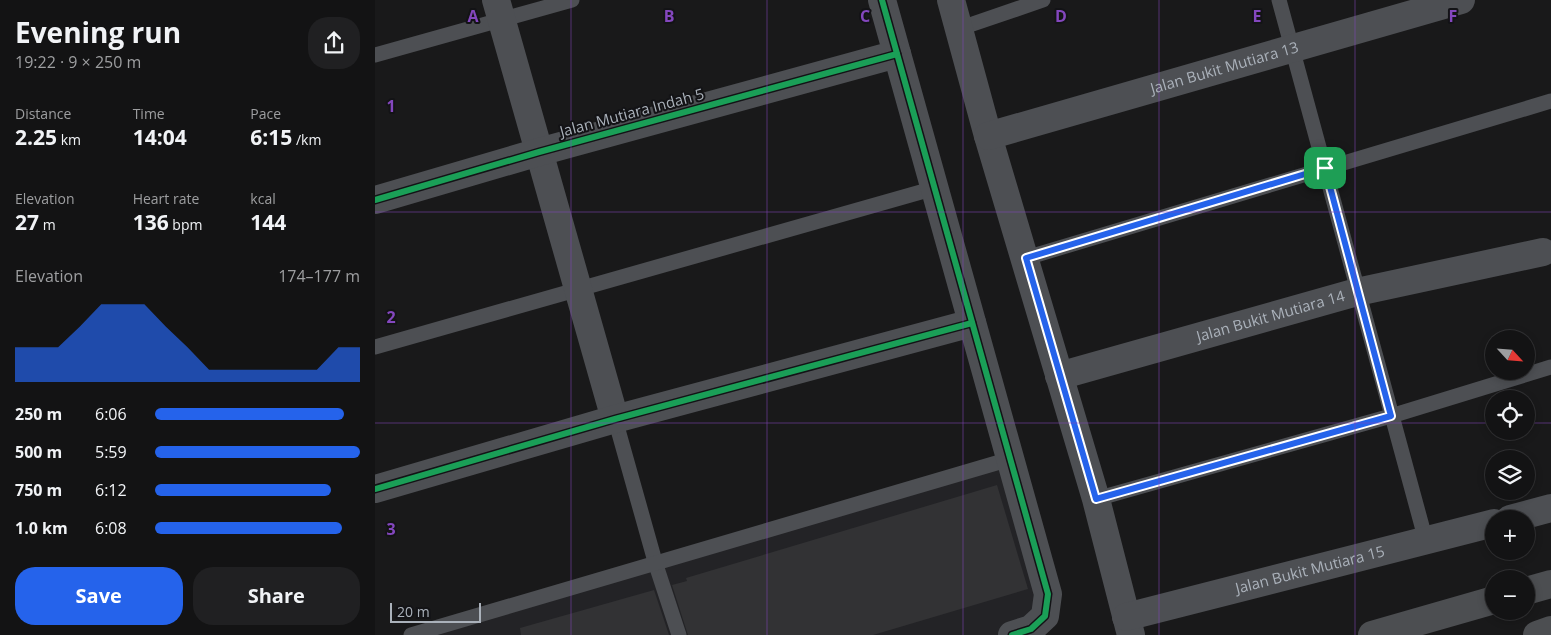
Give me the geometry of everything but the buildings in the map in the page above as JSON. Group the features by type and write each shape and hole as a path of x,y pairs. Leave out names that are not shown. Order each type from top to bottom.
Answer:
{"street":[{"path":"882,0 1048,594 1045,616 1031,629 1012,635"},
{"path":"951,0 988,136 1026,258 1096,499 1129,626"},
{"name":"Jalan Bukit Mutiara 13","path":"988,136 1461,0"},
{"path":"499,9 615,419"},
{"name":"Jalan Mutiara Indah 5","path":"375,200 539,152 897,54"},
{"name":"Jalan Bukit Mutiara 14","path":"1059,376 1357,292 1543,252"},
{"path":"375,490 615,419 972,324"},
{"path":"1535,512 1551,508"},
{"name":"Jalan Bukit Mutiara 15","path":"1129,626 1485,525"},
{"path":"1535,588 1551,584"},
{"path":"1372,635 1485,603"},
{"path":"1537,635 1551,630"}],"lane":[{"path":"375,55 499,9 572,0"},
{"path":"959,29 1043,0"},
{"path":"1279,0 1426,541"},
{"path":"1026,258 1551,101"},
{"path":"375,347 935,188"},
{"path":"1096,499 1391,416 1551,367"},
{"path":"615,419 656,565 679,635"},
{"path":"411,635 656,565 1010,459"}],"shaded area":[{"path":"1001,468 1048,628 1041,635 430,635"}],"cycle path":[{"path":"882,0 1048,594 1045,616 1031,629 1012,635"},
{"path":"375,200 539,152 897,54"},
{"path":"375,489 615,419 972,323"}],"route":[{"path":"1325,168 1391,416 1096,499 1026,258 1325,168"}]}
